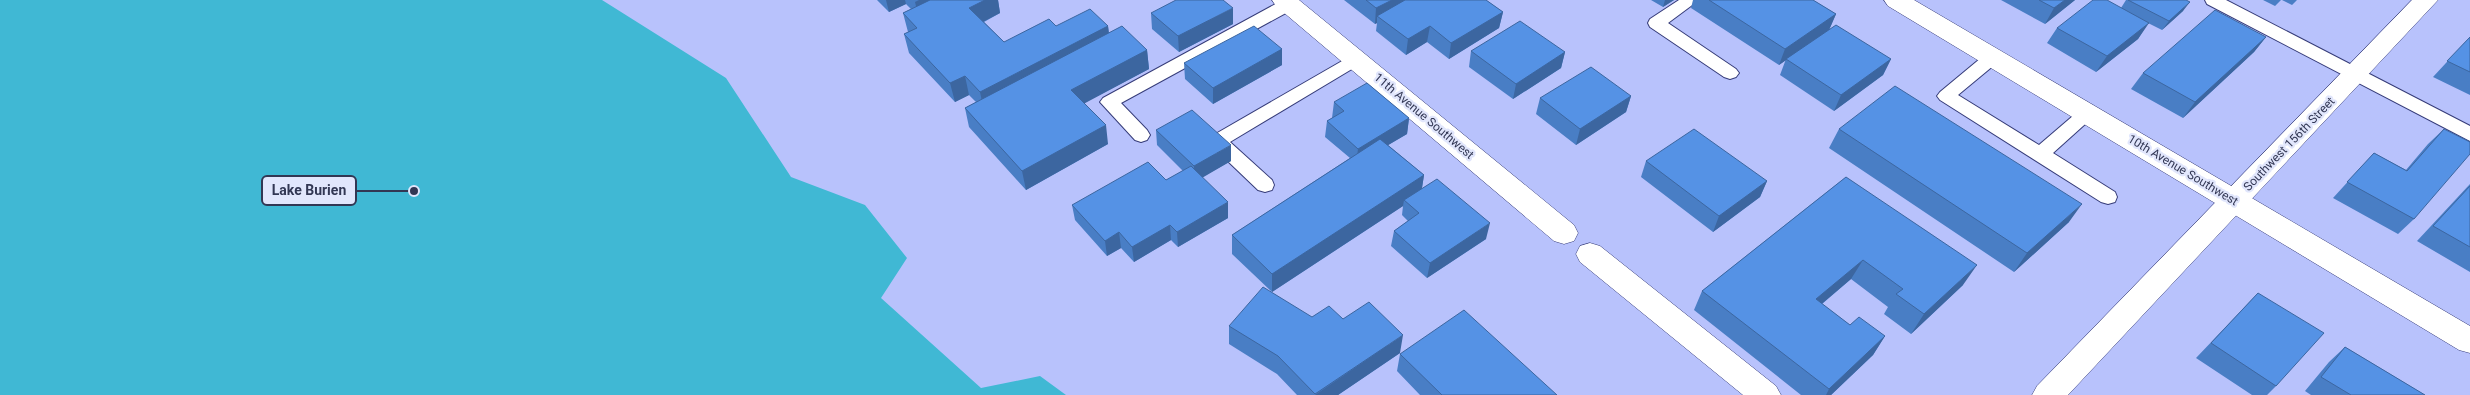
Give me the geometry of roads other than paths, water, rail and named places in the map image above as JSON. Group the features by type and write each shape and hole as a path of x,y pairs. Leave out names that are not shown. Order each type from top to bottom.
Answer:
{"street":[{"name":"10th Avenue Southwest","path":"1896,0 2470,341"},
{"name":"Southwest 156th Street","path":"2048,395 2426,0"},
{"name":"11th Avenue Southwest","path":"1287,2 1564,233"},
{"path":"1590,254 1765,395"}],"lane":[{"path":"1691,0 1656,23 1730,73"},
{"path":"2213,0 2470,134"},
{"path":"1141,136 1109,102 1287,2"},
{"path":"1993,57 1946,96 2108,197"},
{"path":"1265,185 1218,141 1356,59"},
{"path":"2040,154 2087,113"}],"place":[{"name":"Lake Burien","path":"414,191"}]}
